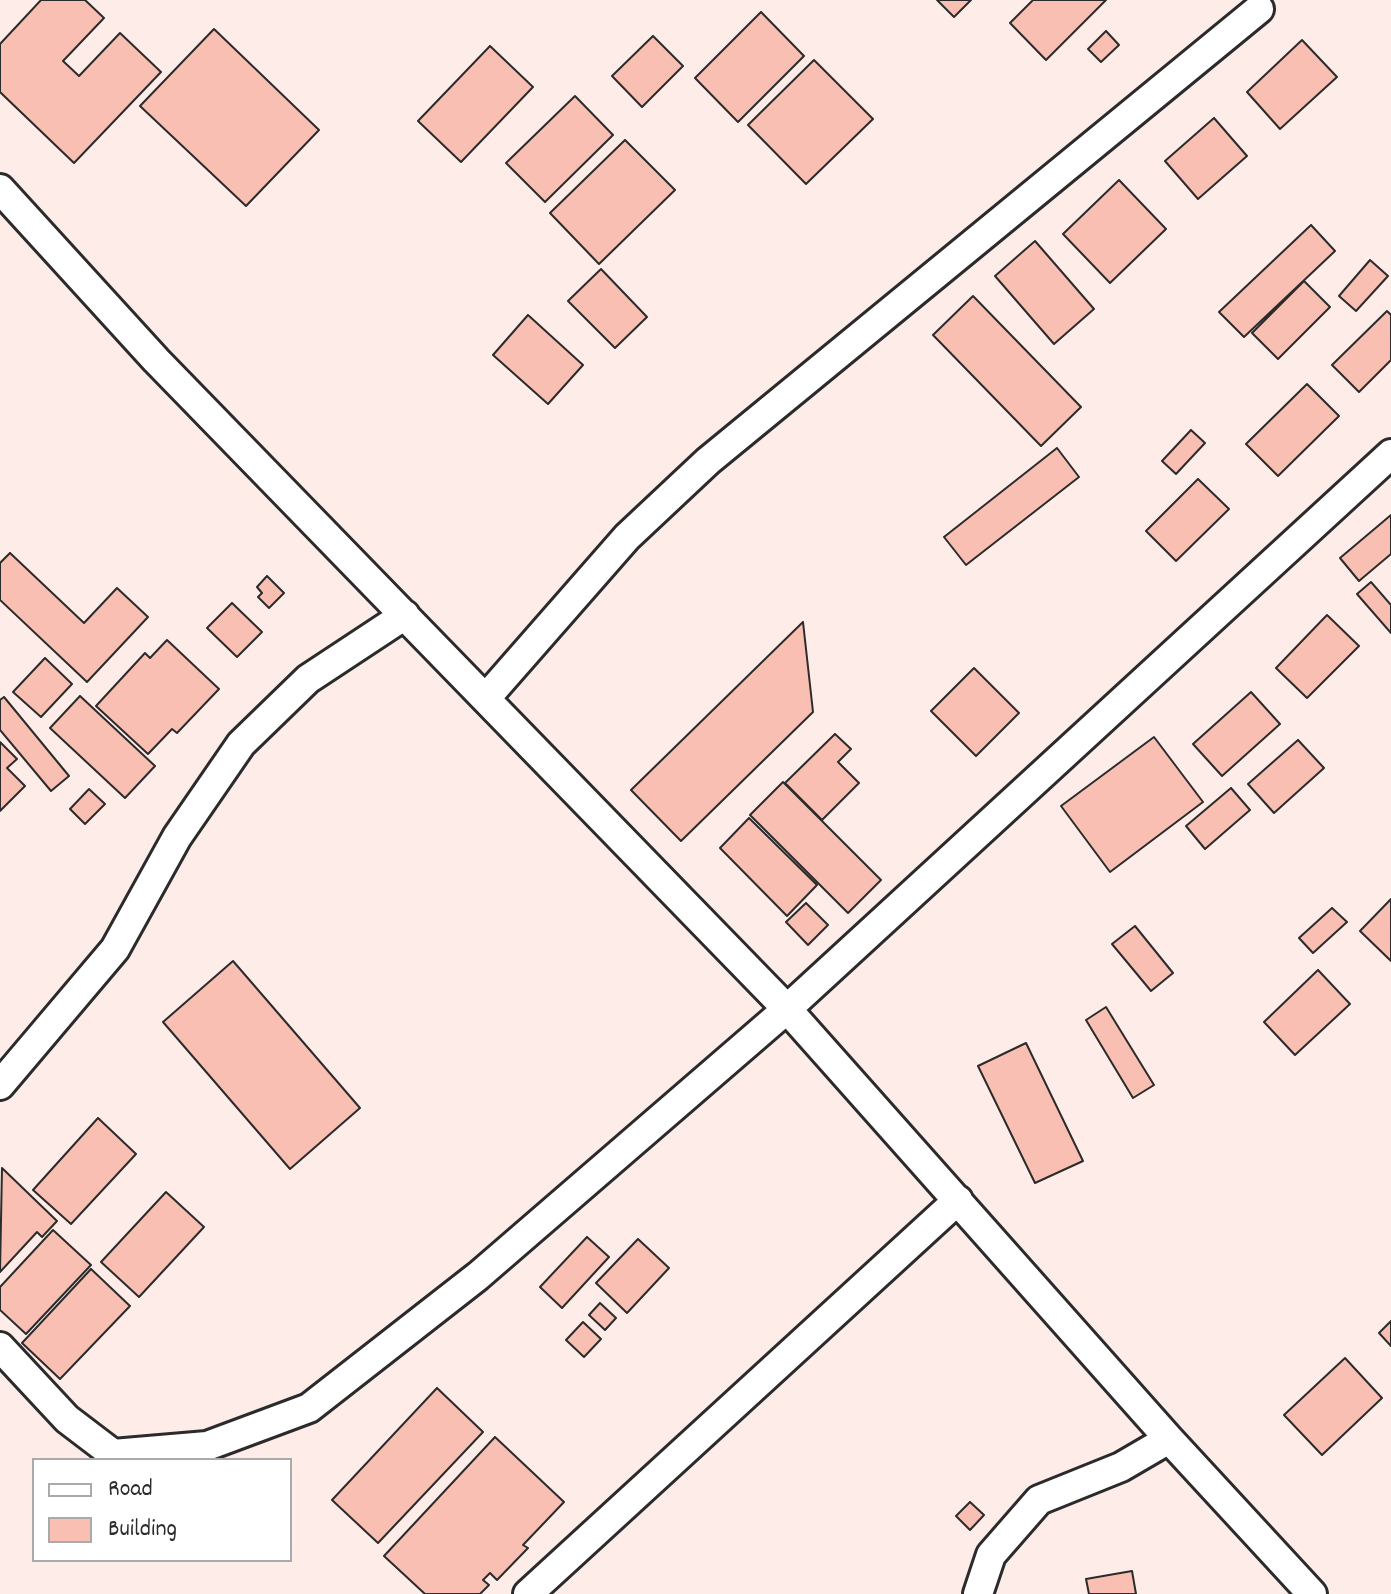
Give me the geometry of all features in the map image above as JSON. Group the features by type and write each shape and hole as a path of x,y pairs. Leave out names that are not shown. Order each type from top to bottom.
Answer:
{"street":[{"path":"486,698 627,537 708,461 1259,9"},
{"path":"0,189 156,360 787,1009 1169,1439 1312,1594"},
{"path":"0,1347 67,1419 113,1454 207,1446 309,1408 478,1276 787,1009 1391,454"},
{"path":"0,1085 115,949 177,837 241,744 308,679 405,615"},
{"path":"528,1594 958,1200"},
{"path":"978,1594 991,1555 1039,1500 1121,1467 1169,1439"}],"building":[{"path":"41,0 85,0 104,18 63,61 79,76 120,33 161,72 74,163 0,92 0,44"},
{"path":"937,0 971,0 954,17"},
{"path":"1033,0 1106,0 1046,60 1010,23"},
{"path":"761,12 804,56 738,122 695,78"},
{"path":"214,29 319,130 246,206 140,106"},
{"path":"1106,31 1119,45 1101,62 1088,49"},
{"path":"653,36 683,66 642,107 612,76"},
{"path":"1302,40 1337,77 1280,129 1247,92"},
{"path":"490,46 533,87 461,162 418,121"},
{"path":"814,60 873,119 806,184 748,125"},
{"path":"575,96 613,135 545,202 506,163"},
{"path":"1214,118 1247,156 1198,199 1165,161"},
{"path":"625,140 675,190 599,264 550,213"},
{"path":"1119,180 1166,229 1110,283 1063,234"},
{"path":"1311,225 1335,251 1244,337 1219,312"},
{"path":"1035,241 1094,309 1054,344 995,276"},
{"path":"1370,260 1388,276 1356,311 1339,296"},
{"path":"601,269 647,317 615,348 568,301"},
{"path":"1304,281 1330,307 1278,359 1252,333"},
{"path":"973,296 1081,407 1041,446 933,335"},
{"path":"1387,311 1391,315 1391,360 1359,392 1332,365"},
{"path":"528,315 583,365 548,404 493,355"},
{"path":"1307,384 1339,416 1278,476 1246,444"},
{"path":"1191,430 1205,443 1176,474 1162,461"},
{"path":"1057,448 1079,477 966,565 944,537"},
{"path":"1198,479 1229,509 1176,561 1146,531"},
{"path":"1391,515 1391,554 1359,581 1340,558"},
{"path":"10,553 84,623 117,588 148,617 87,682 0,600 0,563"},
{"path":"267,576 284,593 269,608 258,597 262,593 257,587"},
{"path":"1371,582 1391,605 1391,633 1357,594"},
{"path":"232,603 262,632 237,657 207,628"},
{"path":"1327,615 1359,646 1307,698 1276,668"},
{"path":"803,622 813,712 681,841 631,790"},
{"path":"167,640 219,689 177,733 172,729 148,754 96,706 145,653 150,658"},
{"path":"45,658 72,684 41,717 13,692"},
{"path":"974,668 1019,713 976,756 931,711"},
{"path":"1251,692 1280,724 1222,776 1193,744"},
{"path":"80,696 155,766 125,798 50,728"},
{"path":"4,697 69,776 51,791 0,730 0,700"},
{"path":"835,734 851,749 838,762 859,783 822,820 785,783"},
{"path":"1154,737 1203,802 1110,872 1061,806"},
{"path":"1298,740 1324,768 1274,813 1248,784"},
{"path":"0,742 17,759 7,768 25,786 0,811"},
{"path":"783,782 881,880 848,913 750,815"},
{"path":"1231,788 1250,810 1205,849 1186,826"},
{"path":"89,789 105,804 85,824 70,809"},
{"path":"749,818 817,885 787,916 720,848"},
{"path":"1391,899 1391,961 1360,931"},
{"path":"806,903 828,925 808,945 786,922"},
{"path":"1332,908 1347,922 1313,953 1299,938"},
{"path":"1135,926 1173,973 1151,991 1112,944"},
{"path":"233,961 360,1108 290,1169 163,1022"},
{"path":"1318,970 1350,1004 1295,1055 1264,1022"},
{"path":"1106,1007 1154,1085 1133,1098 1086,1020"},
{"path":"1026,1043 1083,1161 1035,1183 978,1066"},
{"path":"98,1118 136,1154 71,1224 33,1190"},
{"path":"2,1168 57,1221 42,1237 37,1232 0,1272"},
{"path":"166,1192 204,1227 139,1297 101,1262"},
{"path":"53,1230 91,1265 26,1334 0,1310 0,1287"},
{"path":"587,1237 609,1257 562,1308 540,1287"},
{"path":"638,1239 669,1268 627,1313 596,1283"},
{"path":"91,1269 130,1306 60,1379 22,1343"},
{"path":"600,1303 616,1318 605,1330 589,1315"},
{"path":"1391,1321 1391,1346 1379,1333"},
{"path":"583,1322 601,1339 584,1357 566,1340"},
{"path":"1345,1358 1382,1398 1322,1455 1284,1415"},
{"path":"437,1388 483,1432 378,1543 332,1500"},
{"path":"495,1437 564,1502 523,1545 528,1548 497,1580 490,1573 483,1580 489,1585 480,1594 425,1594 384,1556"},
{"path":"970,1502 984,1515 970,1530 956,1516"},
{"path":"1132,1571 1136,1594 1089,1594 1086,1579"}]}
